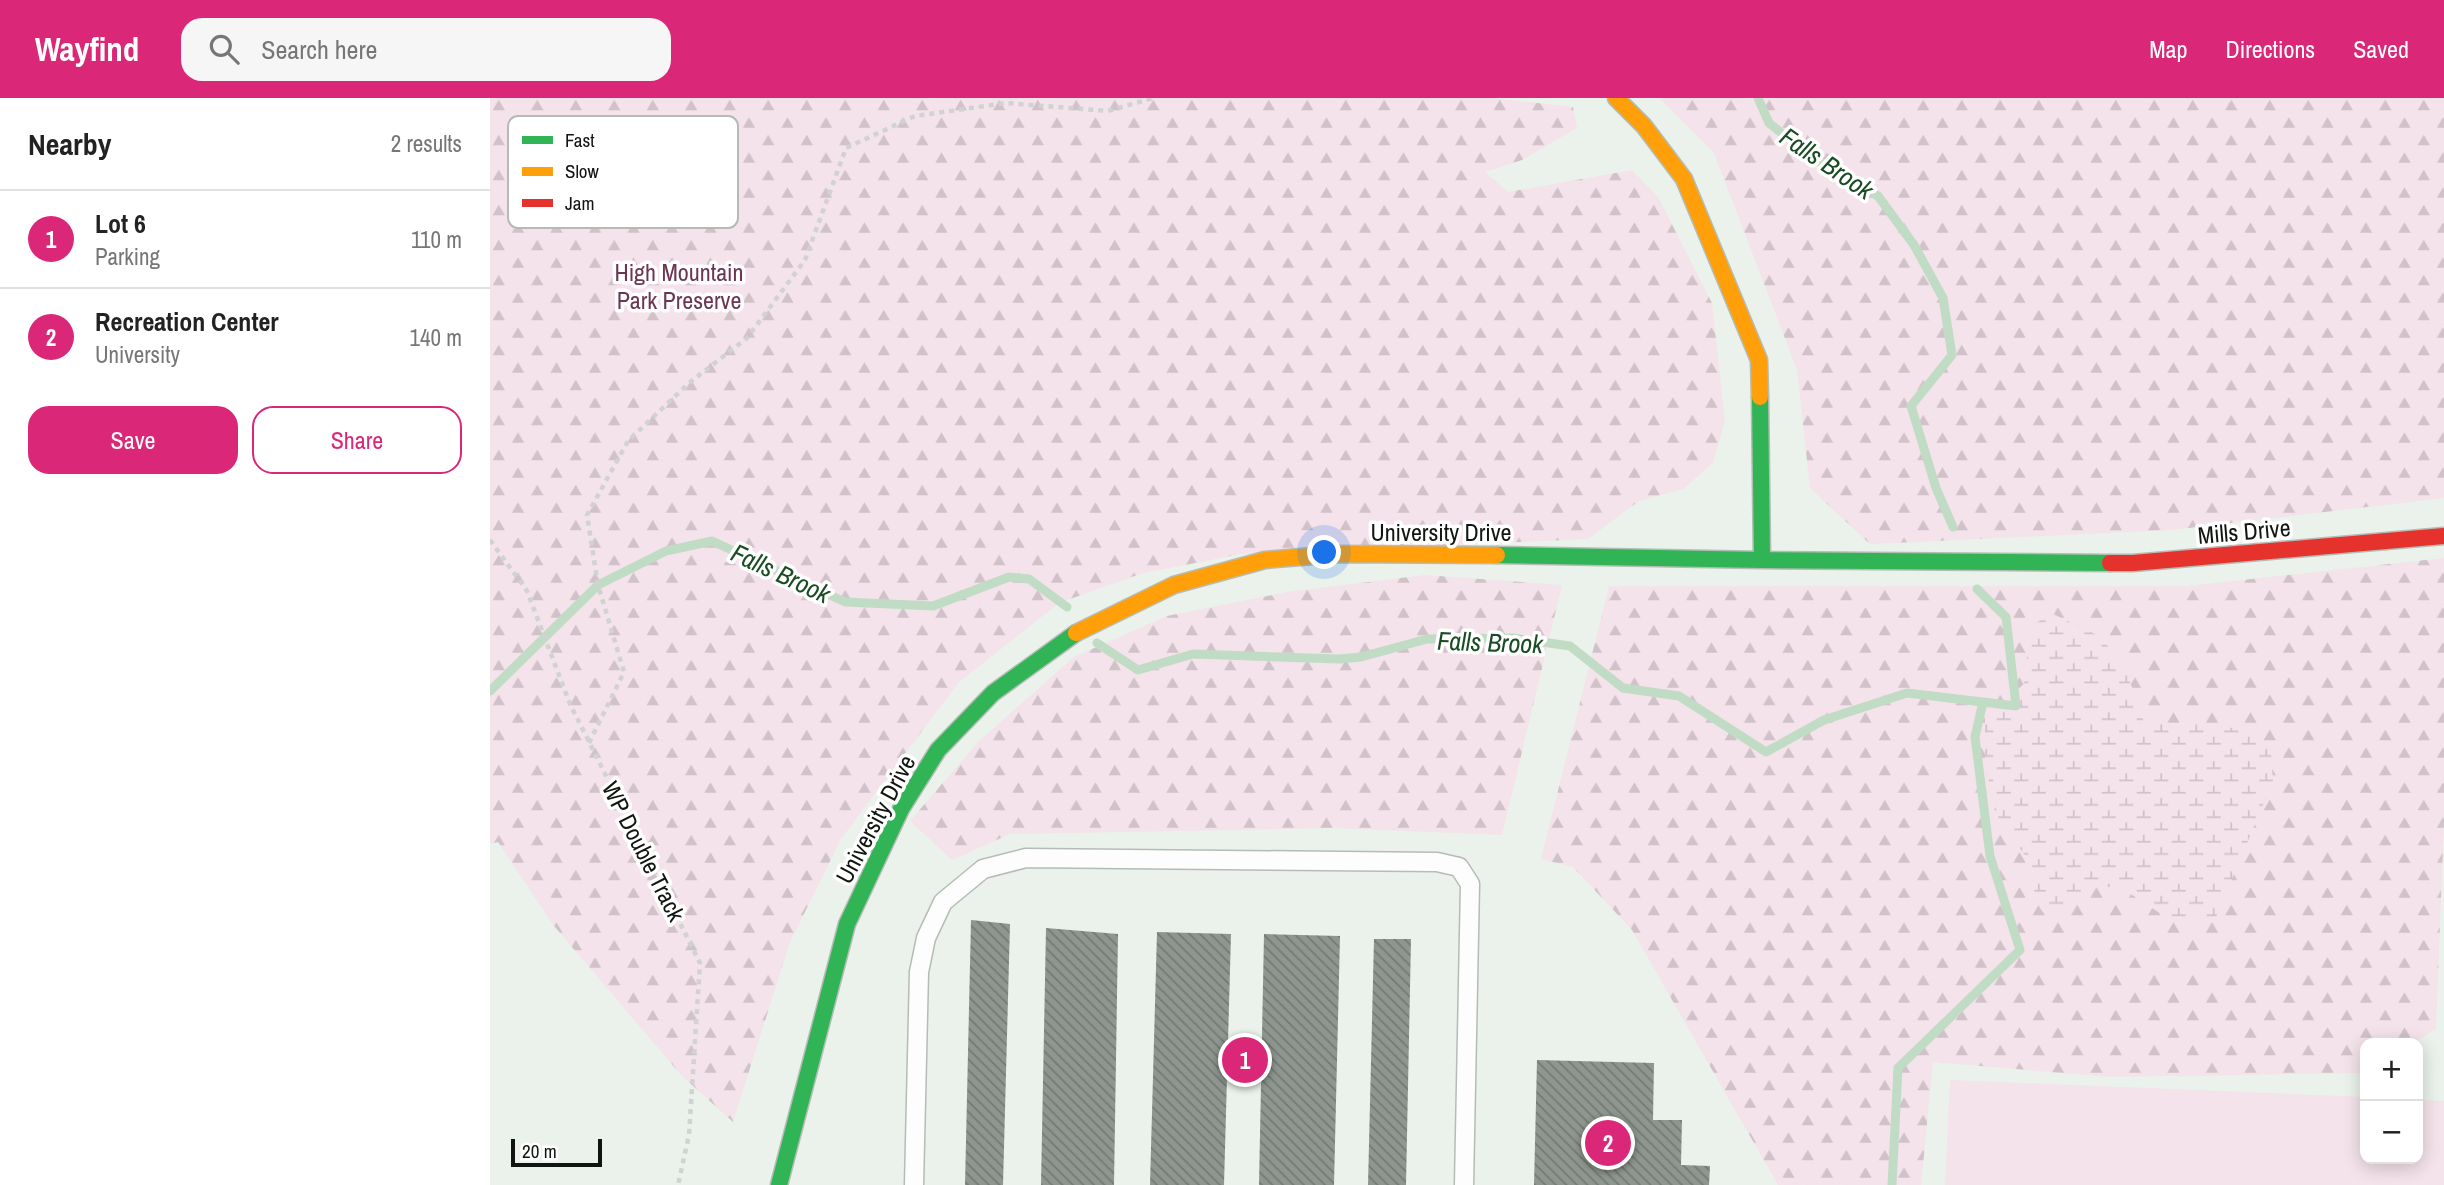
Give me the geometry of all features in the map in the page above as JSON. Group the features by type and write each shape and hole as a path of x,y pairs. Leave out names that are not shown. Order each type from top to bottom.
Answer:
{"street":[{"path":"1616,98 1644,126 1684,178 1759,360 1762,560"},
{"name":"Mills Drive","path":"2048,564 2133,563 2444,536"},
{"name":"University Drive","path":"779,1185 847,924 901,809 938,750 993,693 1075,634 1174,585 1265,560 1337,554 2048,564"}],"lane":[{"path":"914,1185 919,972 926,938 943,902 983,869 1027,858 1437,862 1459,867 1470,884 1464,1185"}],"path":[{"path":"589,743 624,672 598,585 587,515 628,441 690,383 747,338 804,260 846,148 915,116 1006,103 1108,111 1153,98"},
{"name":"WP Double Track","path":"490,540 527,591 570,704 700,963 690,1135 678,1185"}],"green space":[{"name":"High Mountain Park Preserve","path":"490,98 1492,98 1573,107 1577,128 1522,160 1485,172 1508,192 1632,170 1658,197 1712,303 1725,421 1713,463 1683,489 1639,501 1588,539 1242,554 1143,573 1059,603 959,682 841,839 790,942 733,1122 682,1076 554,926 498,842 490,844"},
{"path":"1659,98 2444,98 2444,498 2172,530 1870,544 1810,488 1797,370 1714,153"},
{"path":"2444,558 2444,821 2436,1029 2421,1038 2360,1038 2360,1073 2110,1077 1933,1062 1921,1185 1778,1185 1632,930 1573,867 1541,859 1609,586 2187,586","holes":["2126,671 2144,722 2223,725 2174,922 2120,887 2089,887 2053,913 2035,900 2032,865 1999,820 1985,720 2024,684"]},
{"path":"1425,575 1562,585 1502,835 1334,828 1010,834 952,860 910,821 978,742 1074,657 1167,616 1287,592"},
{"path":"2051,613 2101,637 2126,671 2144,722 2223,725 2256,736 2271,753 2273,781 2216,917 2174,922 2120,887 2089,887 2053,914 2042,911 2035,900 2032,865 1999,820 1985,766 1985,720 2024,684 2030,627"},
{"path":"1950,1080 2360,1097 2360,1164 2423,1164 2423,1100 2444,1101 2444,1185 1945,1185"}],"building":[{"path":"971,920 1010,924 1003,1185 965,1185"},
{"path":"1046,928 1118,934 1114,1185 1041,1185"},
{"path":"1157,932 1231,934 1224,1185 1150,1185"},
{"path":"1264,934 1340,936 1334,1185 1259,1185"},
{"path":"1374,939 1411,939 1406,1185 1368,1185"},
{"path":"1537,1060 1654,1063 1653,1120 1682,1120 1681,1165 1710,1166 1709,1185 1534,1185"}],"waterway":[{"name":"Falls Brook","path":"1758,98 1769,123 1813,158 1878,196 1914,245 1943,298 1952,355 1911,406 1936,488 1953,527"},
{"name":"Falls Brook","path":"490,691 598,585 666,551 712,541 845,602 933,606 1009,577 1029,579 1067,607"},
{"name":"Falls Brook","path":"1097,643 1138,670 1193,654 1339,659 1361,657 1427,639 1513,638 1570,646 1623,688 1679,696 1766,752 1824,720 1907,693 2016,706 2006,617 1977,589"},
{"path":"1892,1185 1898,1068 2020,950 1990,856 1975,737 1983,702"}],"traffic: fast":[{"path":"1760,397 1762,560"},
{"path":"1497,555 2110,563"},
{"path":"779,1185 847,924 901,809 938,750 993,693 1076,633"}],"traffic: slow":[{"path":"1616,98 1644,126 1684,179 1759,360 1760,397"},
{"path":"1076,633 1174,585 1265,560 1337,554 1497,555"}],"traffic: jam":[{"path":"2110,563 2444,536"}],"place":[{"name":"Lot 6","path":"1245,1060"},
{"name":"Recreation Center","path":"1608,1143"}]}
